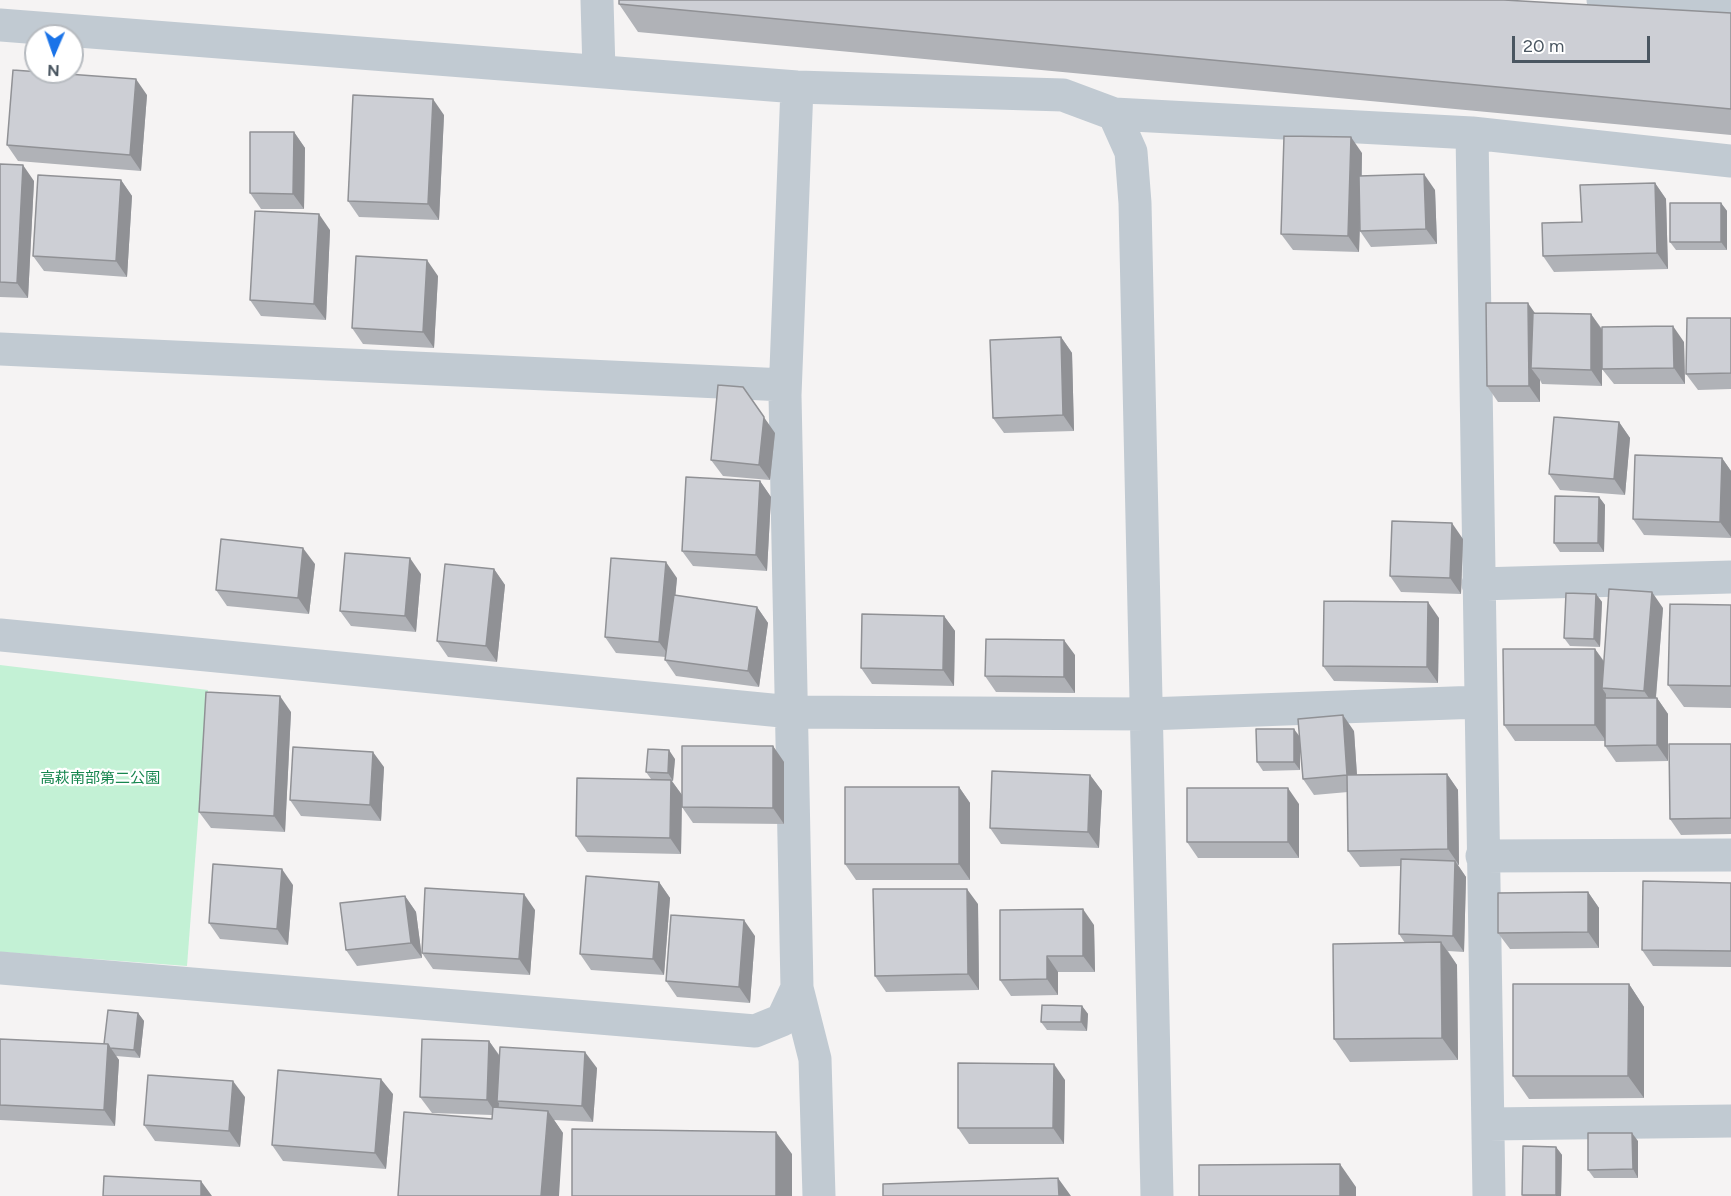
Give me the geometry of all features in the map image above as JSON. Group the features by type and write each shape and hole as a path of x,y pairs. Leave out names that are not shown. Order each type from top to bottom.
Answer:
{"street":[{"path":"597,0 599,70"},
{"path":"1603,0 1731,8"},
{"path":"0,25 797,87 1063,95 1114,114 1472,133 1731,161"},
{"path":"797,87 785,385 798,988 815,1059 819,1196"},
{"path":"1114,114 1131,152 1135,203 1157,1196"},
{"path":"1472,133 1489,1196"},
{"path":"0,349 785,385"},
{"path":"1478,584 1731,578"},
{"path":"0,635 792,712 1147,714 1480,702"},
{"path":"1482,856 1731,855"},
{"path":"0,968 754,1030 782,1020 798,988"},
{"path":"1489,1124 1731,1121"}],"green space":[{"name":"高萩南部第二公園","path":"0,665 208,690 187,966 0,952"}],"building":[{"path":"619,0 1504,0 1731,13 1731,109 619,4"},
{"path":"13,70 24,71 24,84 84,84 84,75 136,79 130,155 7,145"},
{"path":"353,95 433,99 428,204 348,201"},
{"path":"250,132 294,132 293,194 250,193"},
{"path":"1284,136 1351,137 1348,236 1281,234"},
{"path":"0,164 23,165 17,283 0,282"},
{"path":"1424,174 1426,229 1360,231 1359,176"},
{"path":"38,175 121,180 116,261 33,256"},
{"path":"1655,183 1657,253 1543,256 1542,223 1582,222 1580,185"},
{"path":"1670,203 1721,203 1721,242 1670,242"},
{"path":"255,211 319,214 314,304 250,300"},
{"path":"356,256 427,260 423,332 352,328"},
{"path":"1486,303 1528,303 1529,386 1487,386"},
{"path":"1533,313 1591,314 1591,370 1531,368"},
{"path":"1687,318 1731,318 1731,373 1686,374"},
{"path":"1673,326 1674,368 1602,369 1602,327"},
{"path":"1061,337 1063,415 993,418 990,340"},
{"path":"718,385 743,387 764,417 759,465 711,460"},
{"path":"1554,417 1619,422 1614,479 1549,474"},
{"path":"1635,455 1722,458 1720,522 1633,519"},
{"path":"686,477 760,481 756,555 682,551"},
{"path":"1555,496 1599,497 1598,543 1554,543"},
{"path":"1392,521 1452,523 1450,578 1390,576"},
{"path":"221,539 303,548 298,598 216,590"},
{"path":"345,553 410,558 405,616 340,611"},
{"path":"611,558 666,562 659,642 605,637"},
{"path":"445,564 494,569 486,646 437,641"},
{"path":"1609,589 1652,592 1644,691 1602,688"},
{"path":"1566,593 1596,594 1594,639 1564,638"},
{"path":"674,595 757,607 748,671 665,660"},
{"path":"1324,601 1428,602 1427,667 1323,666"},
{"path":"1670,604 1731,605 1731,686 1668,685"},
{"path":"862,614 944,616 943,670 861,668"},
{"path":"986,639 1064,640 1064,677 985,676"},
{"path":"1503,649 1595,649 1595,725 1504,725"},
{"path":"206,692 280,696 274,816 199,812"},
{"path":"1605,698 1657,698 1657,745 1605,746"},
{"path":"1343,715 1347,775 1303,779 1298,719"},
{"path":"1256,729 1294,729 1294,762 1257,762"},
{"path":"1669,744 1731,744 1731,818 1670,819"},
{"path":"682,746 773,746 773,808 682,807"},
{"path":"293,747 373,752 370,805 290,800"},
{"path":"648,749 669,750 668,773 646,772"},
{"path":"992,771 1090,775 1088,832 990,828"},
{"path":"1447,774 1448,849 1348,851 1347,775"},
{"path":"577,778 671,780 670,838 576,836"},
{"path":"845,787 959,787 959,864 845,864"},
{"path":"1187,788 1288,788 1288,842 1187,842"},
{"path":"1401,859 1455,861 1453,936 1399,934"},
{"path":"213,864 282,869 277,929 209,923"},
{"path":"586,876 659,882 653,959 580,954"},
{"path":"1643,881 1731,883 1731,951 1642,950"},
{"path":"425,888 524,894 519,959 422,953"},
{"path":"873,889 967,889 968,974 875,976"},
{"path":"1588,892 1588,932 1498,933 1498,893"},
{"path":"405,896 411,943 346,950 340,903"},
{"path":"1083,909 1083,956 1047,956 1047,979 1000,980 1000,910"},
{"path":"671,915 744,920 739,987 666,981"},
{"path":"1441,942 1442,1038 1334,1039 1333,944"},
{"path":"1513,984 1629,984 1628,1076 1513,1076"},
{"path":"1042,1005 1082,1006 1081,1022 1041,1022"},
{"path":"108,1010 138,1013 134,1050 110,1048 108,1044 104,1044"},
{"path":"0,1039 108,1044 104,1110 0,1105"},
{"path":"422,1039 489,1041 487,1100 420,1097"},
{"path":"500,1047 585,1052 582,1106 497,1101"},
{"path":"958,1063 1054,1064 1053,1128 958,1128"},
{"path":"278,1070 381,1079 375,1153 272,1145"},
{"path":"148,1075 233,1081 229,1131 144,1125"},
{"path":"493,1107 548,1111 541,1196 398,1196 404,1112 492,1119"},
{"path":"572,1129 776,1132 776,1196 572,1196"},
{"path":"1588,1133 1632,1133 1633,1169 1588,1170"},
{"path":"1523,1146 1556,1147 1556,1195 1522,1195"},
{"path":"1340,1164 1340,1196 1199,1196 1199,1165"},
{"path":"104,1176 201,1181 201,1196 103,1196"},
{"path":"1058,1178 1059,1196 883,1196 883,1184"}]}
